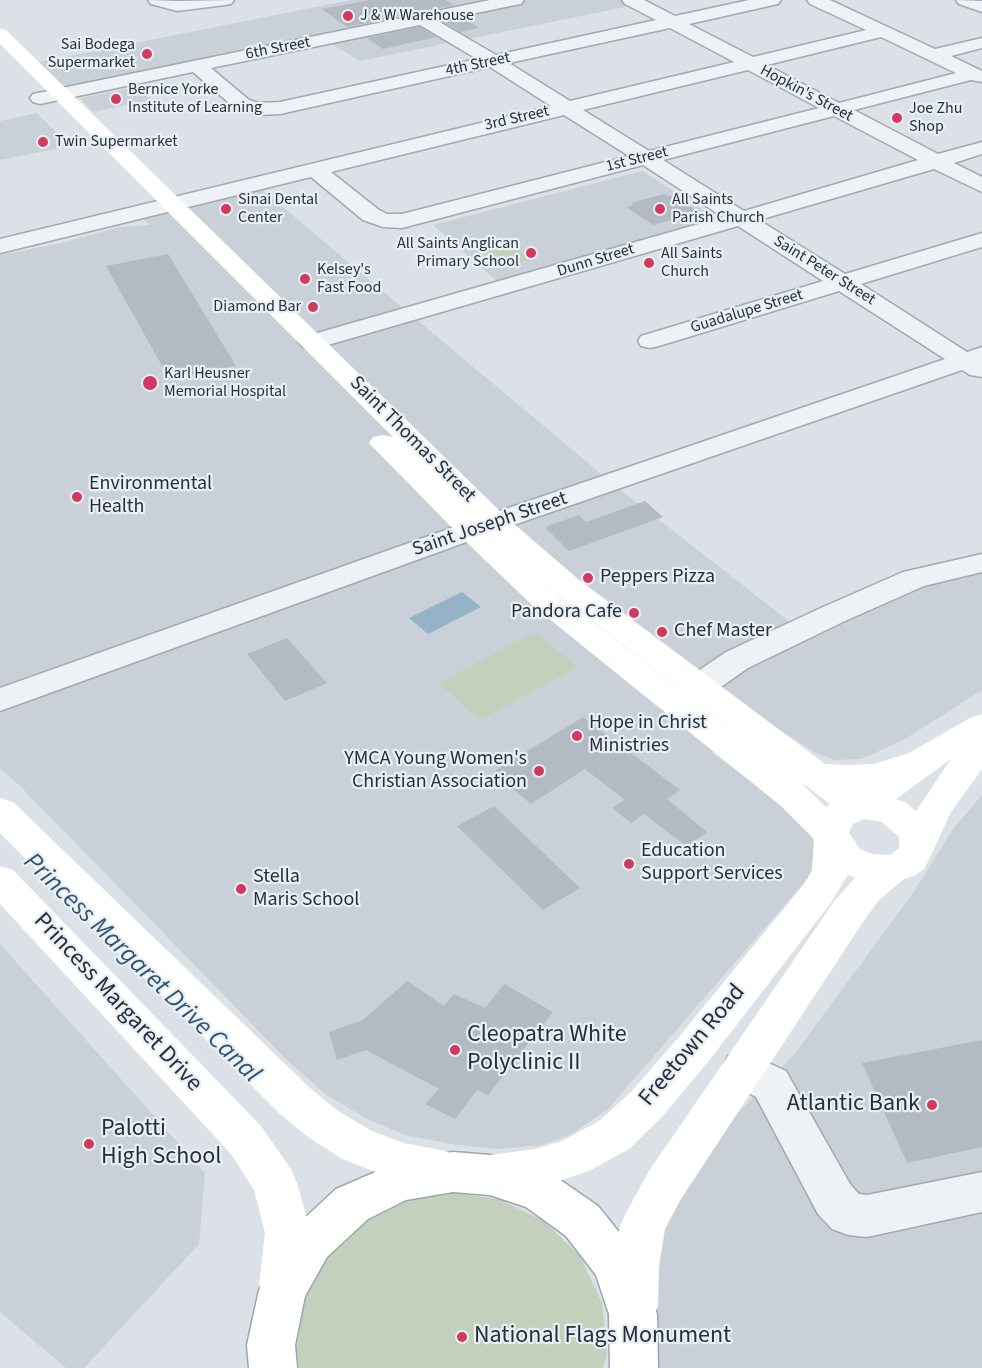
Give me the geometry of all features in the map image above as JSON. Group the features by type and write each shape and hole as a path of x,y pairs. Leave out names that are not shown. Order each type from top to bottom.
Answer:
{"street":[{"path":"157,0 177,6 225,0"},
{"name":"6th Street","path":"50,95 511,0"},
{"name":"Hopkin's Street","path":"631,0 982,186"},
{"name":"4th Street","path":"196,65 242,104 258,109 280,108 676,23 772,0"},
{"path":"816,0 978,76"},
{"path":"965,0 982,7"},
{"name":"Saint Peter Street","path":"422,20 493,61 842,283 976,362"},
{"name":"3rd Street","path":"0,246 314,168 752,65 884,31"},
{"name":"Saint Thomas Street","path":"0,34 50,95 483,527"},
{"path":"934,55 982,43"},
{"name":"Saint Thomas Street","path":"0,56 50,95"},
{"name":"1st Street","path":"314,168 371,215 383,220 402,220 835,109 978,76"},
{"name":"Dunn Street","path":"312,342 982,148"},
{"name":"Saint Thomas Street","path":"159,206 312,342 483,527 543,598 861,807"},
{"name":"Guadalupe Street","path":"650,341 982,240"},
{"name":"Saint Joseph Street","path":"0,700 483,527 976,362"},
{"path":"687,694 737,660 914,579 982,563"},
{"name":"Saint Thomas Street","path":"687,694 794,797 832,838"},
{"path":"982,726 931,755 861,807 840,814 833,823 832,838 847,859 868,868 891,869 903,865 912,858 936,807 982,746"},
{"path":"813,775 846,778 877,776 931,755"},
{"path":"861,807 892,812 913,828 919,840"},
{"path":"0,811 295,1101 323,1124 357,1145 404,1162 472,1174 540,1191 582,1221 615,1263 633,1314"},
{"name":"Freetown Road","path":"283,1290 311,1242 352,1204 400,1181 535,1169 573,1157 614,1135 646,1105 693,1050 817,894 830,873 832,838"},
{"path":"634,1368 633,1314 636,1267 643,1226 665,1185 849,911 866,890 891,869"},
{"name":"Princess Margaret Drive","path":"0,880 246,1140 275,1183 288,1233 283,1290"},
{"path":"743,1069 771,1084 834,1199 848,1214 867,1216 982,1192"},
{"path":"273,1368 271,1346 283,1290"}],"shaded area":[{"path":"351,0 631,0 640,4 360,61 325,40 63,91 35,63"},
{"name":"Bernice Yorke Institute of Learning","path":"137,87 151,100 93,112 80,98"},
{"path":"37,113 70,146 0,160 0,121"},
{"name":"All Saints Anglican Primary School","path":"642,171 717,219 497,281 433,225"},
{"path":"254,183 613,484 799,629 982,562 982,690 905,739 861,759 835,760 816,753 760,717 712,753 783,804 803,823 813,841 814,861 808,878 608,1109 572,1134 542,1145 499,1149 457,1145 405,1135 367,1119 324,1093 286,1059 19,785 0,769 0,255 57,244 120,227 150,225 135,212"},
{"path":"982,795 982,1368 660,1368 654,1333 661,1228 723,1129 796,1052 913,893 953,829"},
{"name":"Palotti High School","path":"0,944 205,1173 199,1244 84,1368 66,1368 0,1312"}],"green space":[{"path":"501,238 530,259 506,266 478,245"},
{"path":"535,632 578,667 480,720 438,683"},
{"path":"453,1193 498,1199 544,1221 580,1256 602,1303 607,1355 603,1368 295,1368 294,1329 308,1285 334,1247 368,1217 410,1199"}],"water":[{"path":"462,592 481,607 428,634 409,618"}],"building":[{"path":"370,0 446,0 454,5 347,27 322,9"},
{"path":"472,16 474,18 466,19 479,28 461,32 444,22"},
{"path":"420,27 436,37 383,49 367,38"},
{"name":"All Saints Parish Church","path":"664,194 676,198 699,213 653,225 626,207 634,205 631,203"},
{"name":"Karl Heusner Memorial Hospital","path":"168,254 236,366 170,380 106,266"},
{"path":"645,501 663,517 569,551 545,527 579,515 586,522"},
{"path":"287,638 327,683 285,701 247,654"},
{"name":"YMCA Young Women's Christian Association","path":"583,717 680,790 667,799 707,832 686,846 644,814 631,823 612,808 625,800 585,769 531,804 493,772"},
{"path":"494,806 580,888 543,910 457,826"},
{"name":"Cleopatra White Polyclinic II","path":"407,981 444,1006 454,994 485,1008 504,984 553,1012 488,1095 477,1090 455,1119 425,1104 439,1089 366,1050 337,1060 329,1032 363,1020"},
{"name":"Atlantic Bank","path":"982,1040 982,1147 907,1163 862,1063"}],"place":[{"name":"J & W Warehouse","path":"348,16"},
{"name":"Sai Bodega Supermarket","path":"147,54"},
{"name":"Bernice Yorke Institute of Learning","path":"116,99"},
{"name":"Joe Zhu Shop","path":"897,118"},
{"name":"Twin Supermarket","path":"43,142"},
{"name":"Sinai Dental Center","path":"226,209"},
{"name":"All Saints Parish Church","path":"660,209"},
{"name":"All Saints Anglican Primary School","path":"531,253"},
{"name":"All Saints Church","path":"649,263"},
{"name":"Kelsey's Fast Food","path":"305,279"},
{"name":"Diamond Bar","path":"313,307"},
{"name":"Karl Heusner Memorial Hospital","path":"150,383"},
{"name":"Environmental Health","path":"77,497"},
{"name":"Peppers Pizza","path":"588,578"},
{"name":"Pandora Cafe","path":"634,613"},
{"name":"Chef Master","path":"662,632"},
{"name":"Hope in Christ Ministries","path":"577,736"},
{"name":"YMCA Young Women's Christian Association","path":"539,771"},
{"name":"Education Support Services","path":"629,864"},
{"name":"Stella Maris School","path":"241,889"},
{"name":"Cleopatra White Polyclinic II","path":"455,1050"},
{"name":"Atlantic Bank","path":"932,1105"},
{"name":"Palotti High School","path":"89,1144"},
{"name":"National Flags Monument","path":"462,1337"}],"water label":[{"name":"Princess Margaret Drive Canal","path":"141,969"}]}
